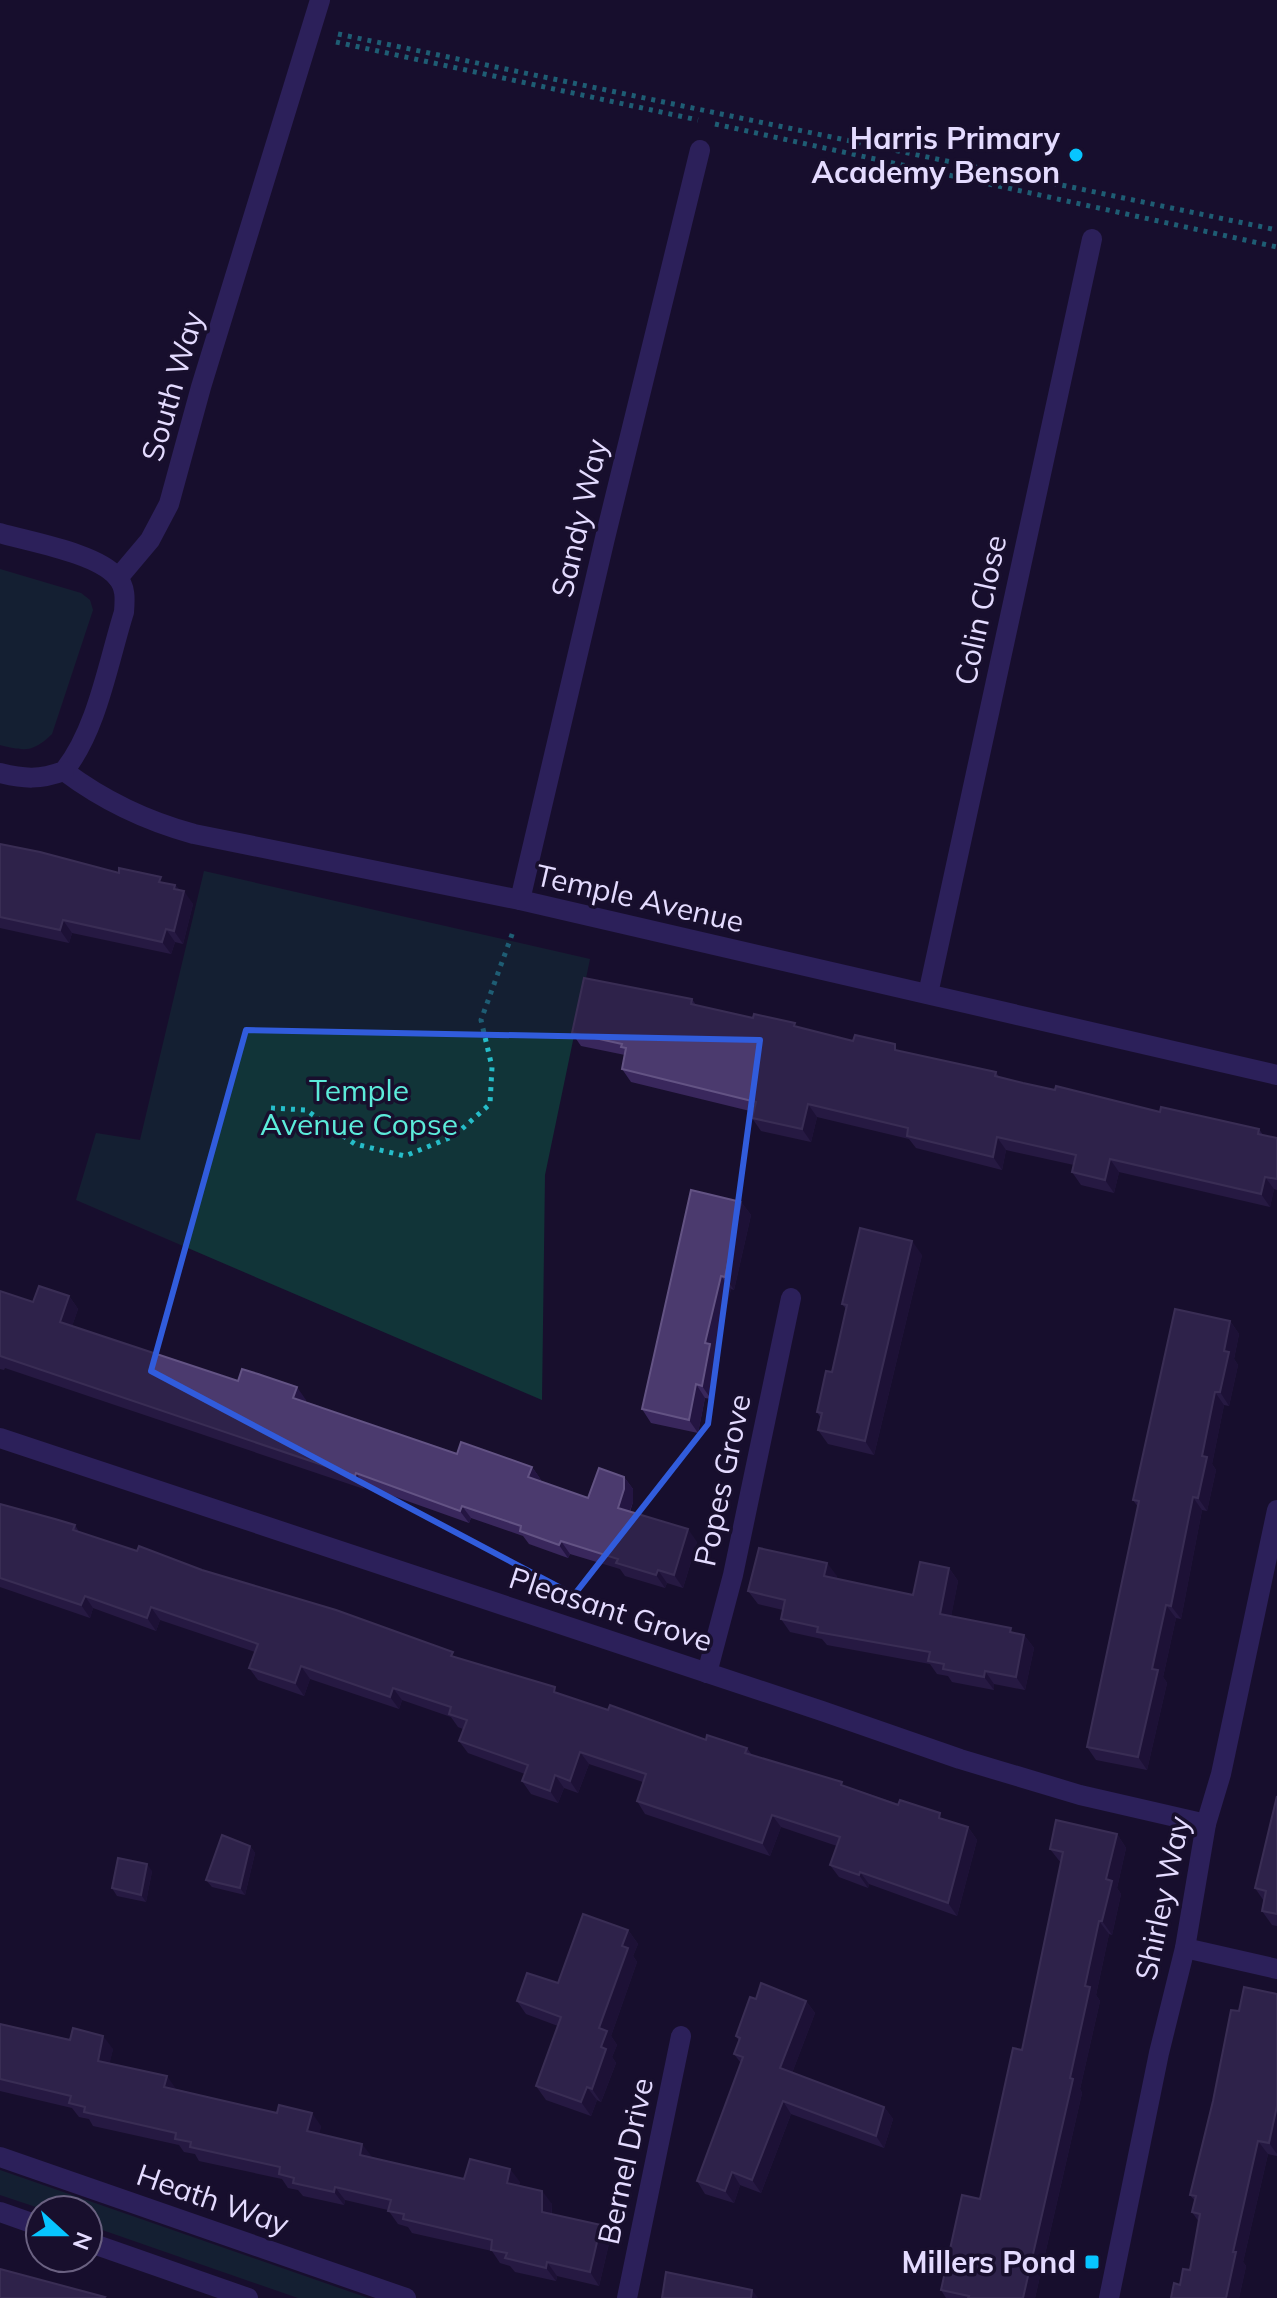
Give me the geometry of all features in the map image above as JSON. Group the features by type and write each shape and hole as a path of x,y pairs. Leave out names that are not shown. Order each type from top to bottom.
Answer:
{"street":[{"name":"South Way","path":"118,578 150,540 169,504 201,387 320,0"},
{"name":"Sandy Way","path":"520,900 700,150"},
{"name":"Colin Close","path":"928,994 1092,239"},
{"path":"0,533 107,568 118,578 125,593 124,612 86,735 75,757 64,771 46,778 27,779 0,773"},
{"name":"Temple Avenue","path":"64,771 91,792 159,824 194,834 520,900 1277,1075"},
{"name":"Popes Grove","path":"707,1673 733,1575 791,1298"},
{"name":"Pleasant Grove","path":"0,1438 1013,1776 1206,1824"},
{"name":"Shirley Way","path":"1109,2298 1159,2053 1185,1948 1206,1824 1221,1774 1277,1510"},
{"path":"1185,1948 1277,1969"},
{"name":"Bernel Drive","path":"627,2298 681,2036"},
{"name":"Heath Way","path":"0,2157 406,2298"},
{"path":"0,2212 24,2220"},
{"path":"104,2248 248,2298"}],"path":[{"path":"311,32 1277,230"},
{"path":"311,32 1277,247"},
{"path":"271,1108 306,1110 355,1144 405,1156 454,1136 490,1104 492,1067 481,1020 511,941 520,900"}],"highlighted area":[{"path":"246,1030 760,1040 708,1424 574,1595 151,1371"}],"green space":[{"path":"0,569 81,593 90,600 93,610 52,734 39,745 28,749 0,745"},
{"name":"Temple Avenue Copse","path":"204,871 590,959 545,1175 542,1400 76,1200 96,1133 140,1140"},
{"path":"0,2170 69,2194 24,2194 24,2203 0,2195"},
{"path":"104,2206 368,2298 298,2298 104,2231"}],"building":[{"path":"0,844 119,873 119,868 161,877 159,882 175,885 174,889 184,891 174,931 166,929 162,942 63,920 60,930 0,917"},
{"path":"584,978 692,999 691,1004 753,1018 754,1014 795,1023 794,1026 853,1041 855,1035 895,1044 895,1050 996,1072 995,1076 1023,1083 1055,1090 1056,1086 1160,1112 1161,1107 1259,1129 1258,1134 1277,1138 1277,1179 1265,1177 1261,1194 1110,1159 1105,1180 1072,1172 1076,1155 997,1137 993,1157 907,1136 908,1128 808,1104 802,1129 752,1118 756,1102 622,1069 626,1048 621,1047 622,1044 572,1033"},
{"path":"691,1190 741,1202 725,1277 721,1276 705,1343 710,1344 702,1386 696,1384 689,1420 642,1409"},
{"path":"860,1228 912,1241 865,1441 818,1430 822,1413 817,1412 826,1371 832,1372 847,1305 842,1304"},
{"path":"39,1286 69,1296 60,1322 238,1381 242,1369 297,1387 293,1398 457,1454 461,1442 532,1467 528,1477 588,1498 599,1468 624,1477 618,1508 688,1529 674,1575 658,1570 656,1575 561,1541 559,1545 520,1531 521,1526 462,1506 460,1511 356,1473 355,1476 0,1356 0,1291 33,1302"},
{"path":"1175,1309 1230,1321 1224,1351 1229,1352 1220,1392 1215,1392 1202,1456 1207,1457 1198,1498 1193,1497 1171,1606 1166,1605 1152,1669 1158,1670 1138,1757 1087,1747 1139,1501 1133,1500"},
{"path":"0,1504 75,1525 73,1530 137,1551 139,1546 202,1570 336,1610 453,1652 451,1656 555,1687 554,1692 608,1710 610,1705 706,1740 707,1735 747,1748 745,1753 842,1782 841,1785 898,1805 900,1800 940,1813 939,1818 968,1827 948,1903 860,1872 859,1875 830,1865 840,1837 772,1815 762,1843 637,1801 646,1774 580,1752 570,1781 555,1775 550,1791 522,1781 528,1765 459,1741 467,1720 449,1714 451,1707 393,1688 390,1697 301,1666 295,1683 249,1668 258,1644 151,1607 147,1618 85,1596 81,1605 0,1578"},
{"path":"759,1548 827,1563 824,1576 913,1595 920,1562 949,1568 940,1614 1011,1628 1010,1632 1024,1635 1016,1677 985,1671 984,1677 943,1669 944,1664 928,1661 930,1652 817,1632 818,1627 781,1619 785,1600 748,1591"},
{"path":"1277,1796 1277,1914 1262,1911 1266,1891 1255,1888"},
{"path":"1056,1820 1117,1834 1106,1879 1112,1881 1102,1921 1099,1921 1085,1986 1090,1987 1070,2078 1073,2079 1023,2298 968,2298 941,2290 962,2195 980,2199 1013,2048 1022,2050 1063,1852 1050,1849"},
{"path":"222,1835 250,1846 240,1888 206,1880"},
{"path":"118,1858 147,1864 141,1895 112,1888"},
{"path":"583,1914 628,1930 622,1946 628,1948 599,2028 607,2031 601,2047 606,2049 592,2089 587,2087 581,2102 536,2086 561,2017 517,2001 527,1973 558,1983"},
{"path":"761,1983 806,2001 780,2068 884,2107 876,2136 783,2101 752,2180 732,2172 725,2191 697,2181 743,2057 734,2054 740,2038 736,2036 750,1997 756,1999"},
{"path":"1244,1987 1277,1994 1277,2106 1269,2143 1258,2141 1226,2298 1171,2298 1174,2283 1180,2285 1183,2269 1190,2270 1200,2214 1192,2212 1196,2196 1190,2195 1231,2010 1239,2011"},
{"path":"0,2024 70,2040 73,2028 103,2036 98,2061 167,2076 164,2087 277,2113 279,2105 312,2113 307,2131 362,2144 360,2155 464,2179 470,2159 510,2169 507,2183 542,2191 542,2212 601,2225 590,2272 547,2262 546,2268 505,2258 507,2253 491,2250 492,2240 403,2219 404,2214 388,2211 391,2200 335,2187 334,2192 293,2183 294,2178 279,2174 280,2167 190,2147 191,2142 175,2139 176,2133 84,2112 85,2107 69,2103 71,2096 0,2079"},
{"path":"0,2269 105,2297 0,2298"},
{"path":"666,2272 752,2290 751,2298 662,2298"}],"place":[{"name":"Harris Primary Academy Benson","path":"1076,155"},
{"name":"Millers Pond","path":"1092,2262"}]}
